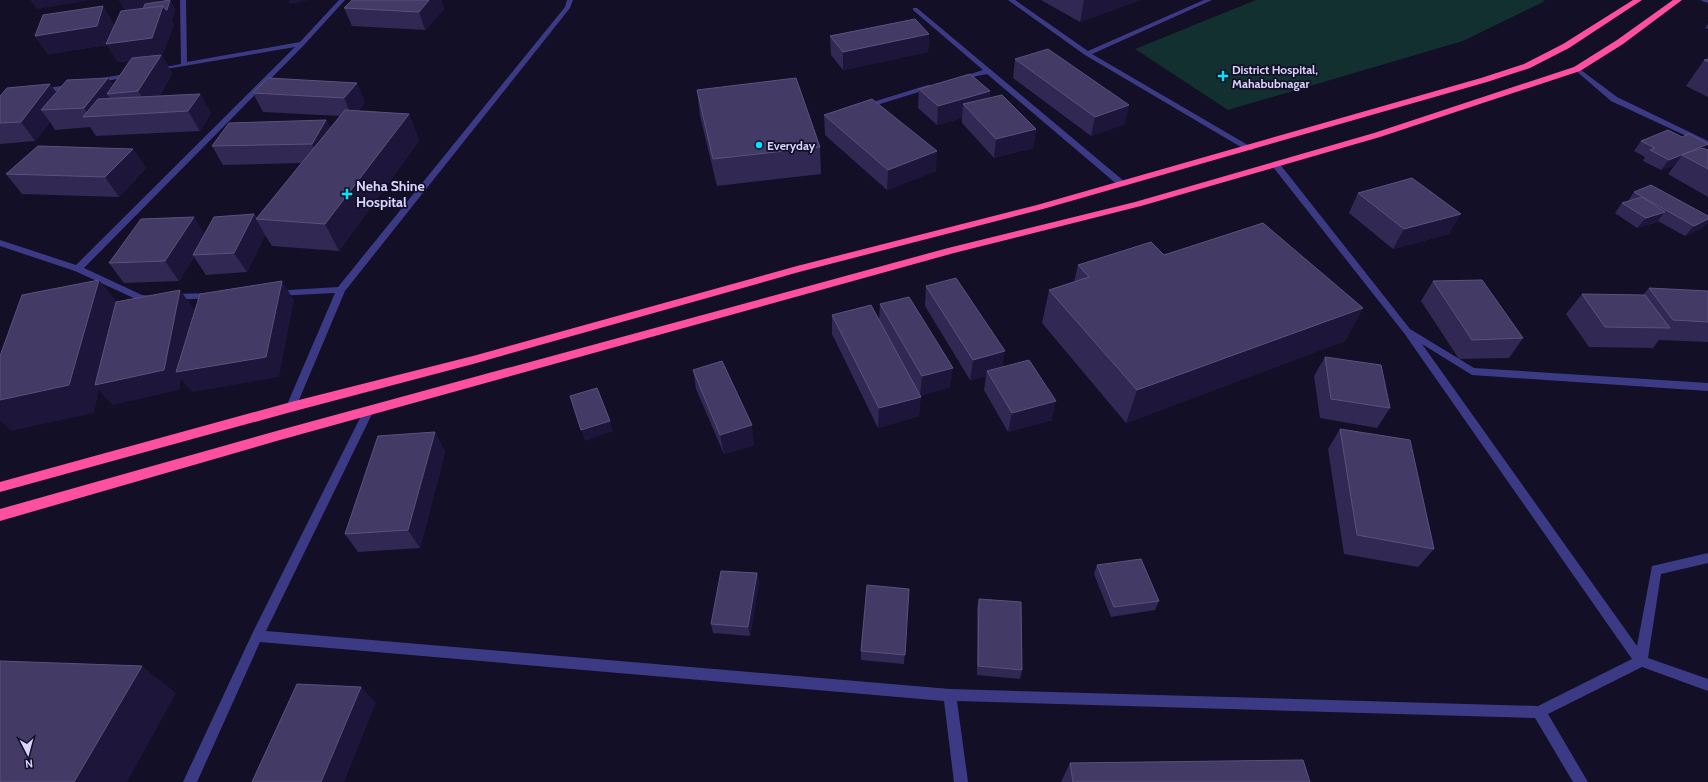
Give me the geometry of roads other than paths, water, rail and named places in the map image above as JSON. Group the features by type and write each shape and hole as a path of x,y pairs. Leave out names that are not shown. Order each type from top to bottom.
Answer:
{"highway":[{"path":"0,487 290,407 473,360 798,269 1122,184 1484,80 1526,66 1566,46 1638,0"},
{"path":"0,515 273,437 1000,238 1138,204 1385,133 1520,89 1577,68 1620,42 1678,0"},
{"path":"984,221 1000,238"}],"street":[{"path":"183,0 184,65"},
{"path":"78,269 302,44 342,0"},
{"path":"290,407 341,290 568,7 570,0"},
{"path":"1011,0 1087,54 1249,148"},
{"path":"1087,54 1209,0"},
{"path":"1704,0 1708,1"},
{"path":"915,8 1122,184"},
{"path":"146,72 302,44"},
{"path":"1577,68 1614,99 1708,144"},
{"path":"952,81 989,71"},
{"path":"92,82 138,74"},
{"path":"31,93 77,85"},
{"path":"856,108 937,85"},
{"path":"1276,165 1407,331 1641,661 1708,685"},
{"path":"0,243 78,269 141,298 218,295"},
{"path":"264,293 341,290"},
{"path":"1407,331 1472,371 1708,387"},
{"path":"190,782 257,636 368,412"},
{"path":"1641,661 1656,570 1708,558"},
{"path":"257,636 950,695 1539,712 1641,661"},
{"path":"950,695 961,782"},
{"path":"1539,712 1581,782"}],"place":[{"name":"District Hospital, Mahabubnagar","path":"1223,76"},
{"name":"Everyday","path":"759,145"},
{"name":"Neha Shine Hospital","path":"347,194"}]}
